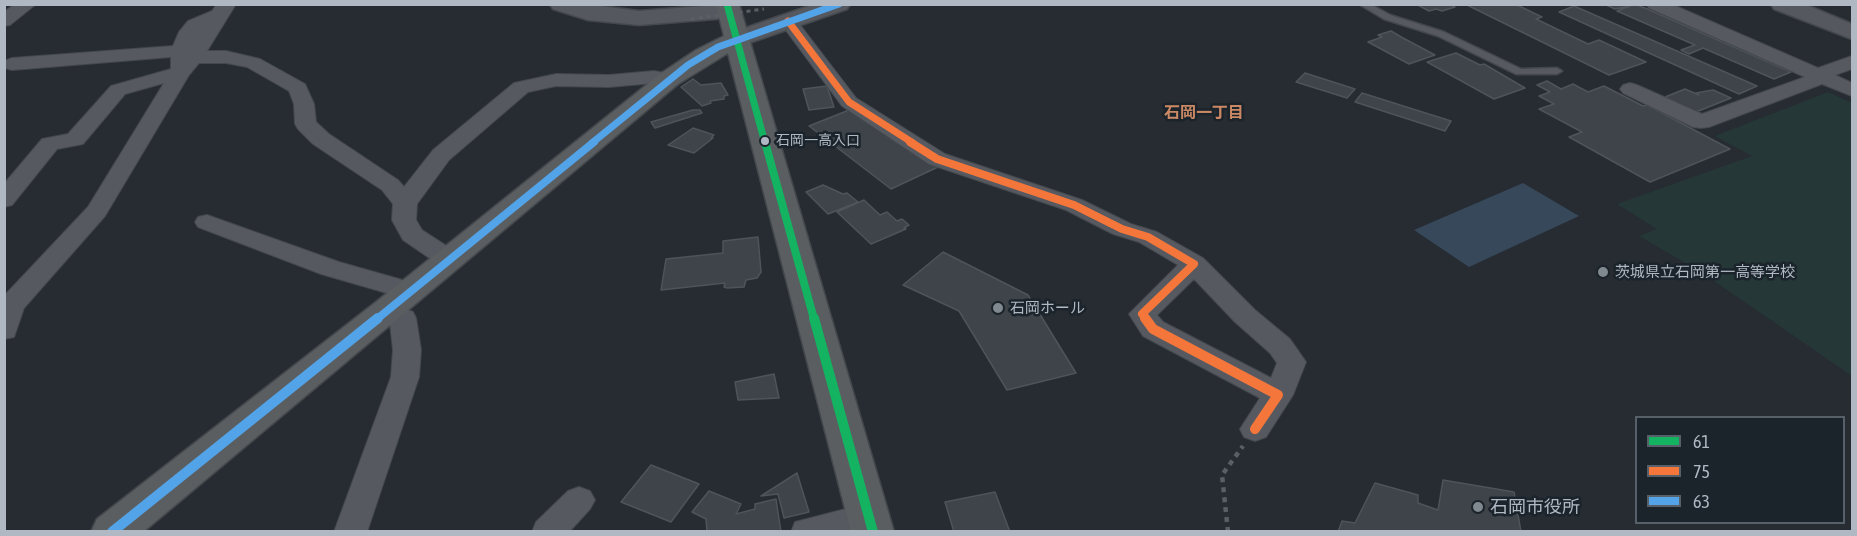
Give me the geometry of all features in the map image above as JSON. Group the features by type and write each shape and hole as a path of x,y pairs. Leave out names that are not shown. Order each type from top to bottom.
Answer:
{"highway":[{"path":"728,8 871,524"},
{"path":"112,531 400,301 669,79 705,55 737,39"}],"street":[{"path":"4,21 27,4"},
{"path":"561,4 588,13 639,18 728,8"},
{"path":"737,39 839,4"},
{"path":"1655,4 1852,90"},
{"path":"1782,4 1852,32"},
{"path":"1806,4 1852,23"},
{"path":"7,314 97,211 185,60 188,32 195,25 222,10"},
{"path":"788,21 849,102 938,159 1074,205 1122,229 1148,237 1194,264 1245,316 1280,346 1292,362 1278,395 1255,429"},
{"path":"8,65 226,57 253,63 298,88 304,104 306,124 321,139 390,185 405,204"},
{"path":"4,200 50,144 75,139 118,90 185,60"},
{"path":"1630,88 1701,122 1852,62"},
{"path":"450,260 412,235 404,220 405,204 410,194 441,155 521,87 556,80 609,81 654,77 669,79"},
{"path":"207,222 330,268 400,301 407,350 405,377 350,531"},
{"path":"1194,264 1142,314 1153,328 1278,395"},
{"path":"548,531 579,500"},
{"path":"807,531 871,524"}],"lane":[{"path":"1363,4 1388,17 1442,34 1519,72 1557,71"}],"path":[{"path":"691,19 764,9"},
{"path":"1228,531 1222,475 1255,429"}],"shaded area":[{"path":"1828,92 1852,103 1852,376 1701,272 1639,236 1657,229 1617,204 1752,156 1715,136"}],"water":[{"path":"1523,183 1579,216 1469,267 1414,230"}],"building":[{"path":"1416,4 1449,4 1455,7 1442,11 1436,9 1429,11"},
{"path":"1465,4 1515,4 1542,17 1536,19 1588,44 1599,40 1646,62 1609,75"},
{"path":"1604,4 1634,4 1645,8 1791,72 1774,79 1703,48 1689,54 1681,50 1695,45 1617,11 1630,6 1615,9"},
{"path":"1574,6 1757,86 1739,94 1559,12"},
{"path":"1391,31 1435,55 1409,64 1368,42 1382,37 1378,35"},
{"path":"1456,53 1480,65 1484,64 1525,88 1494,99 1427,62"},
{"path":"1305,73 1355,89 1347,98 1296,82"},
{"path":"693,79 701,85 721,83 728,95 724,96 724,99 710,101 711,103 702,106 681,87"},
{"path":"1547,81 1561,89 1573,84 1588,92 1604,86 1643,106 1647,105 1730,149 1650,182 1569,137 1582,132 1539,109 1554,104 1539,96 1550,92 1537,85"},
{"path":"827,86 834,107 809,110 803,89"},
{"path":"1685,89 1699,95 1696,93 1713,90 1731,98 1696,112 1665,97"},
{"path":"1362,93 1451,121 1445,131 1355,102"},
{"path":"854,108 938,167 891,189 809,126"},
{"path":"700,110 702,113 655,128 651,122"},
{"path":"693,128 714,135 711,138 713,138 694,153 668,145"},
{"path":"823,185 843,194 847,193 858,202 828,214 806,192"},
{"path":"864,200 880,215 887,212 897,221 902,219 909,225 904,228 906,229 871,244 837,212"},
{"path":"758,237 761,272 757,278 746,280 744,287 727,288 724,287 725,283 661,290 666,259 723,253 723,241"},
{"path":"943,252 1028,295 1076,373 1007,390 959,311 903,285"},
{"path":"774,374 779,398 738,400 735,382"},
{"path":"651,465 699,484 671,522 621,502"},
{"path":"797,473 809,512 784,518 778,494 761,496"},
{"name":"石岡市役所","path":"1443,480 1514,492 1521,532 1338,532 1342,521 1355,523 1375,483 1418,495 1418,503 1438,510"},
{"path":"709,491 741,504 736,514 755,509 755,504 776,499 781,532 707,532 706,519 692,512"},
{"path":"995,492 1010,532 954,532 945,502"}],"transit line":[{"name":"61","path":"727,4 873,532"},
{"name":"63","path":"112,532 688,65 718,47 737,39 839,4"},
{"name":"75","path":"788,21 849,102 937,159 1074,205 1122,229 1148,237 1194,264 1142,314 1153,329 1278,395 1255,429"}],"place":[{"name":"石岡一高入口","path":"765,141"},
{"name":"茨城県立石岡第一高等学校","path":"1603,272"},
{"name":"石岡ホール","path":"998,308"},
{"name":"石岡市役所","path":"1478,507"}],"district":[{"name":"石岡一丁目","path":"1204,113"}]}
